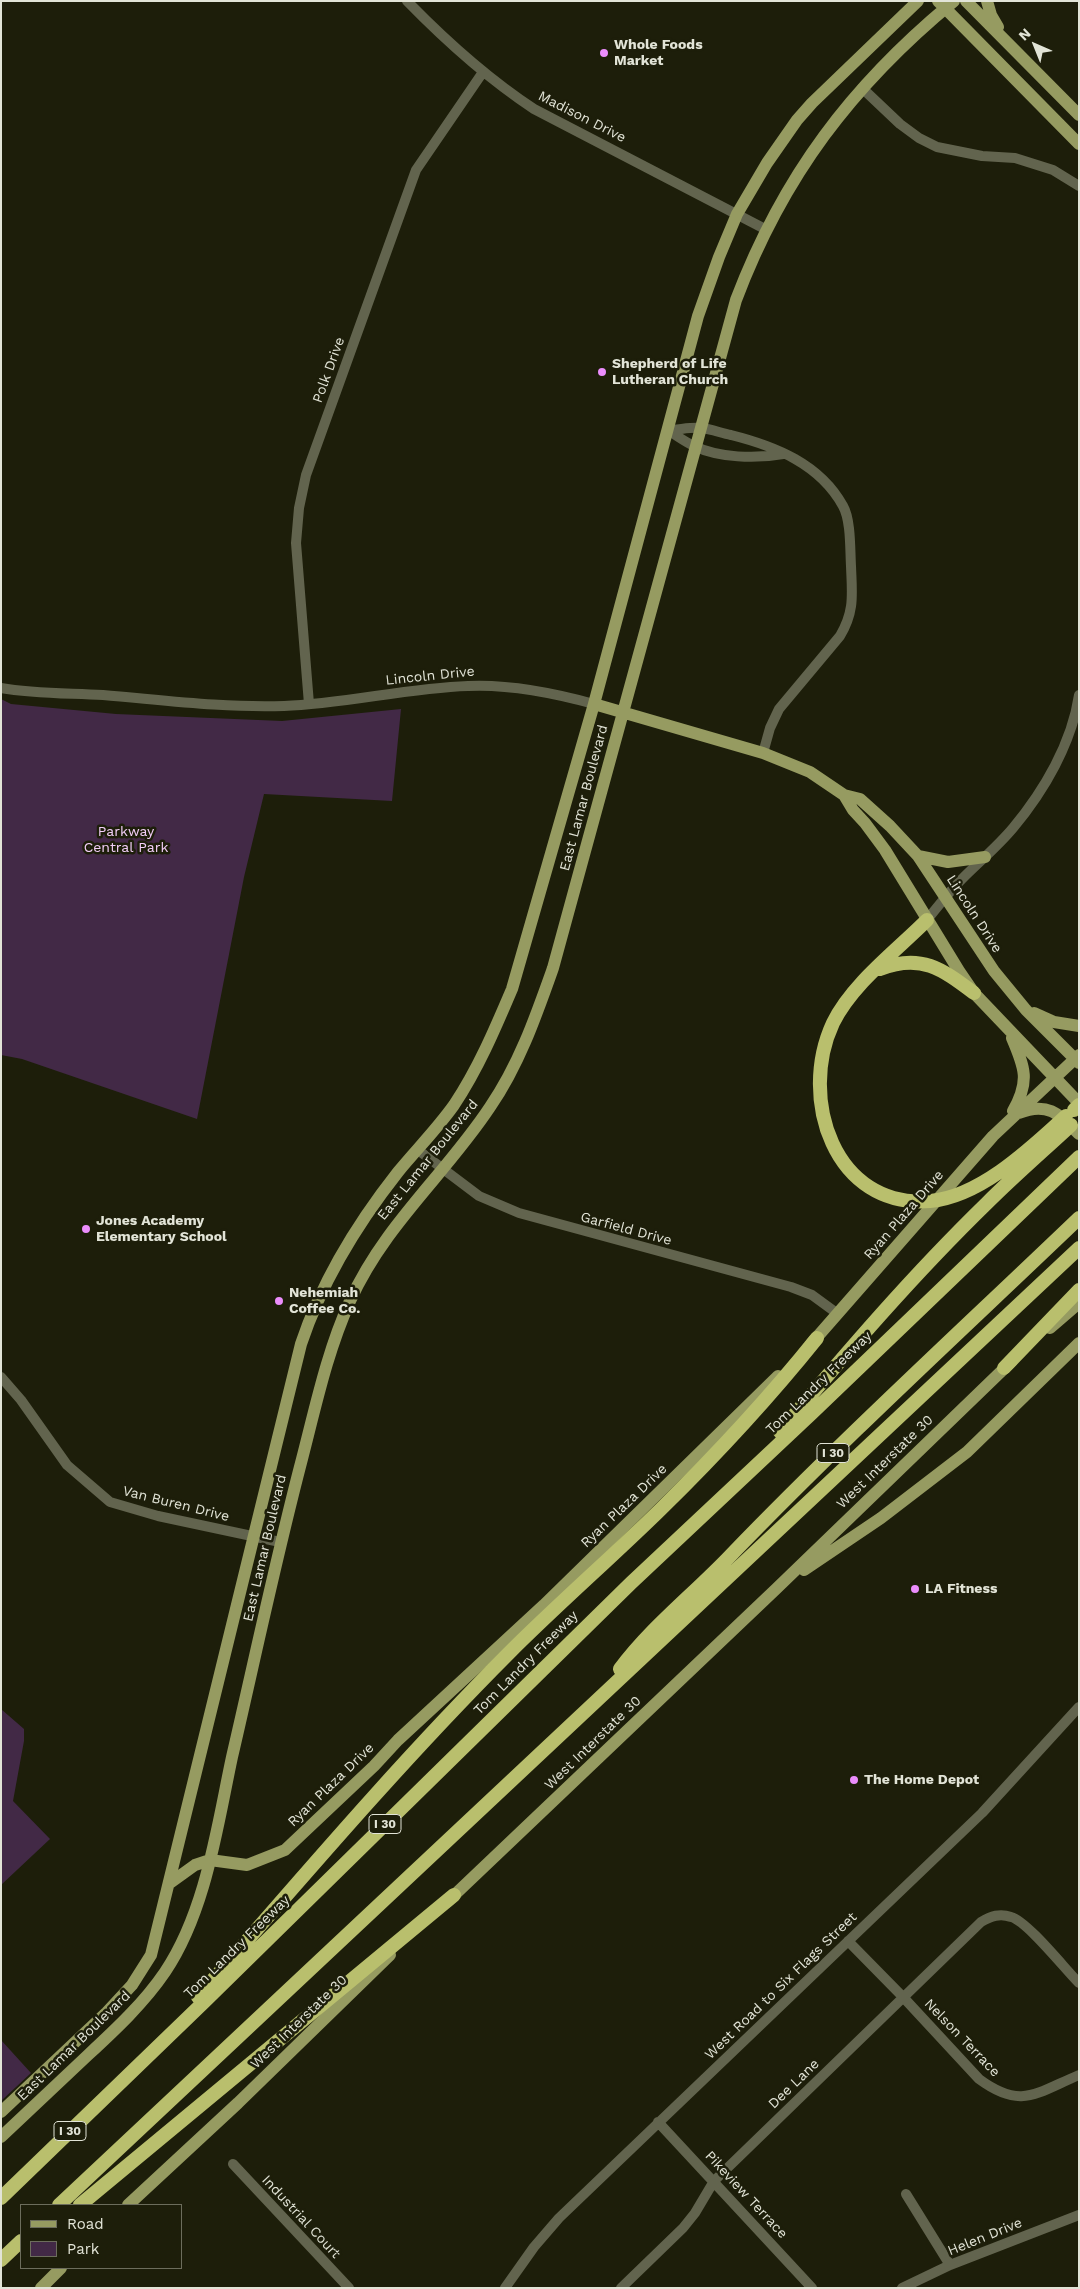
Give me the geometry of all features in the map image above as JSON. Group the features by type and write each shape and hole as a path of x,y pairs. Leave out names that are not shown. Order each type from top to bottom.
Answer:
{"highway":[{"path":"927,920 846,1002 834,1023 825,1046 820,1072 820,1094 823,1114 834,1149 848,1168 862,1182 883,1194 907,1201 931,1201 956,1195 994,1174 1032,1147 1072,1112"},
{"path":"877,970 892,964 910,961 932,966 944,971 974,993"},
{"path":"734,1485 902,1292 1072,1112"},
{"name":"Tom Landry Freeway","path":"1,2198 631,1583 1079,1157"},
{"name":"I 30","path":"599,1698 633,1653 789,1495 1079,1218"},
{"name":"I 30","path":"60,2204 1079,1248"},
{"path":"1004,1368 1079,1290"},
{"path":"139,2065 382,1786 454,1708 510,1651 662,1509 772,1394 817,1338"},
{"path":"81,2204 454,1896"},
{"path":"1,2260 20,2242"},
{"path":"1,2270 20,2255"}],"main road":[{"name":"East Lamar Boulevard","path":"1,2112 132,1986 151,1955 170,1883 252,1537 308,1323 341,1256 362,1220 451,1109 463,1090 493,1034 512,989 594,704 698,316 737,214 767,162 797,120 841,74 918,1"},
{"path":"966,1 1079,115"},
{"path":"987,1 997,27 1019,55"},
{"name":"East Lamar Boulevard","path":"1,2137 115,2030 166,1971 192,1918 210,1860 280,1542 320,1385 334,1340 364,1274 394,1226 443,1169 492,1105 513,1066 540,1006 553,968 736,300 765,229 802,166 832,122 862,88 946,4"},
{"path":"946,4 1079,144"},
{"name":"Lincoln Drive","path":"594,704 763,753 810,772 844,795 860,799 918,856 994,971 1026,1010 1077,1059"},
{"name":"Lincoln Drive","path":"844,795 853,810 879,842 974,993 1054,1077 1072,1112"},
{"path":"918,856 956,862 985,857"},
{"path":"1026,1010 1054,1022 1079,1026"},
{"path":"1008,1029 1023,1062 1025,1074 1021,1098 1011,1119"},
{"name":"Ryan Plaza Drive","path":"210,1860 247,1865 285,1850 374,1766 398,1740 544,1605 817,1338 980,1150 1054,1077 1077,1059"},
{"path":"1011,1119 1037,1108 1072,1112"},
{"name":"West Interstate 30","path":"129,2204 776,1589 1004,1368 1079,1303"},
{"path":"776,1589 881,1518 967,1452 1079,1343"},
{"path":"170,1883 195,1865 210,1860"},
{"path":"41,2288 60,2269"}],"street":[{"name":"Madison Drive","path":"407,1 451,45 501,87 534,109 765,229"},
{"name":"Polk Drive","path":"309,704 296,543 299,508 306,475 416,170 484,72"},
{"path":"862,88 900,124 919,138 937,147 982,156 1015,158 1053,170 1079,186"},
{"path":"667,430 702,428 754,441 784,453 811,468 829,485 844,508 850,544 852,608 848,623 840,636 779,709 770,728 763,753"},
{"path":"667,430 696,447 738,457 765,457 784,453"},
{"name":"Lincoln Drive","path":"1,688 23,692 97,695 224,705 284,706 430,688 469,686 523,690 594,704"},
{"path":"927,920 945,898 1013,828 1035,800 1057,761 1070,731 1079,695"},
{"name":"Garfield Drive","path":"418,1150 490,1202 519,1213 790,1287 812,1296 838,1314"},
{"name":"Van Buren Drive","path":"1,1377 21,1400 67,1465 110,1502 158,1516 280,1542"},
{"name":"West Road to Six Flags Street","path":"505,2288 534,2247 559,2218 982,1813 1079,1707"},
{"name":"Dee Lane","path":"626,2286 695,2214 714,2181 981,1922 990,1917 1000,1915 1019,1920 1079,1983"},
{"name":"Nelson Terrace","path":"848,1941 979,2079 1005,2095 1019,2098 1079,2074"},
{"name":"Pikeview Terrace","path":"658,2122 812,2288"},
{"name":"Industrial Court","path":"233,2164 349,2288"},
{"path":"906,2194 950,2265"},
{"name":"Helen Drive","path":"902,2288 950,2265 1079,2215"}],"green space":[{"name":"Parkway Central Park","path":"1,699 11,704 116,714 282,721 401,709 392,801 264,794 244,877 197,1119 22,1059 1,1055"},
{"path":"1,1709 24,1729 24,1741 13,1801 50,1839 1,1885"},
{"path":"1,2040 31,2073 1,2101"}],"place":[{"name":"Whole Foods Market","path":"604,53"},
{"name":"Shepherd of Life Lutheran Church","path":"602,372"},
{"name":"Jones Academy Elementary School","path":"86,1229"},
{"name":"Nehemiah Coffee Co.","path":"279,1301"},
{"name":"LA Fitness","path":"915,1589"},
{"name":"The Home Depot","path":"854,1780"}]}
